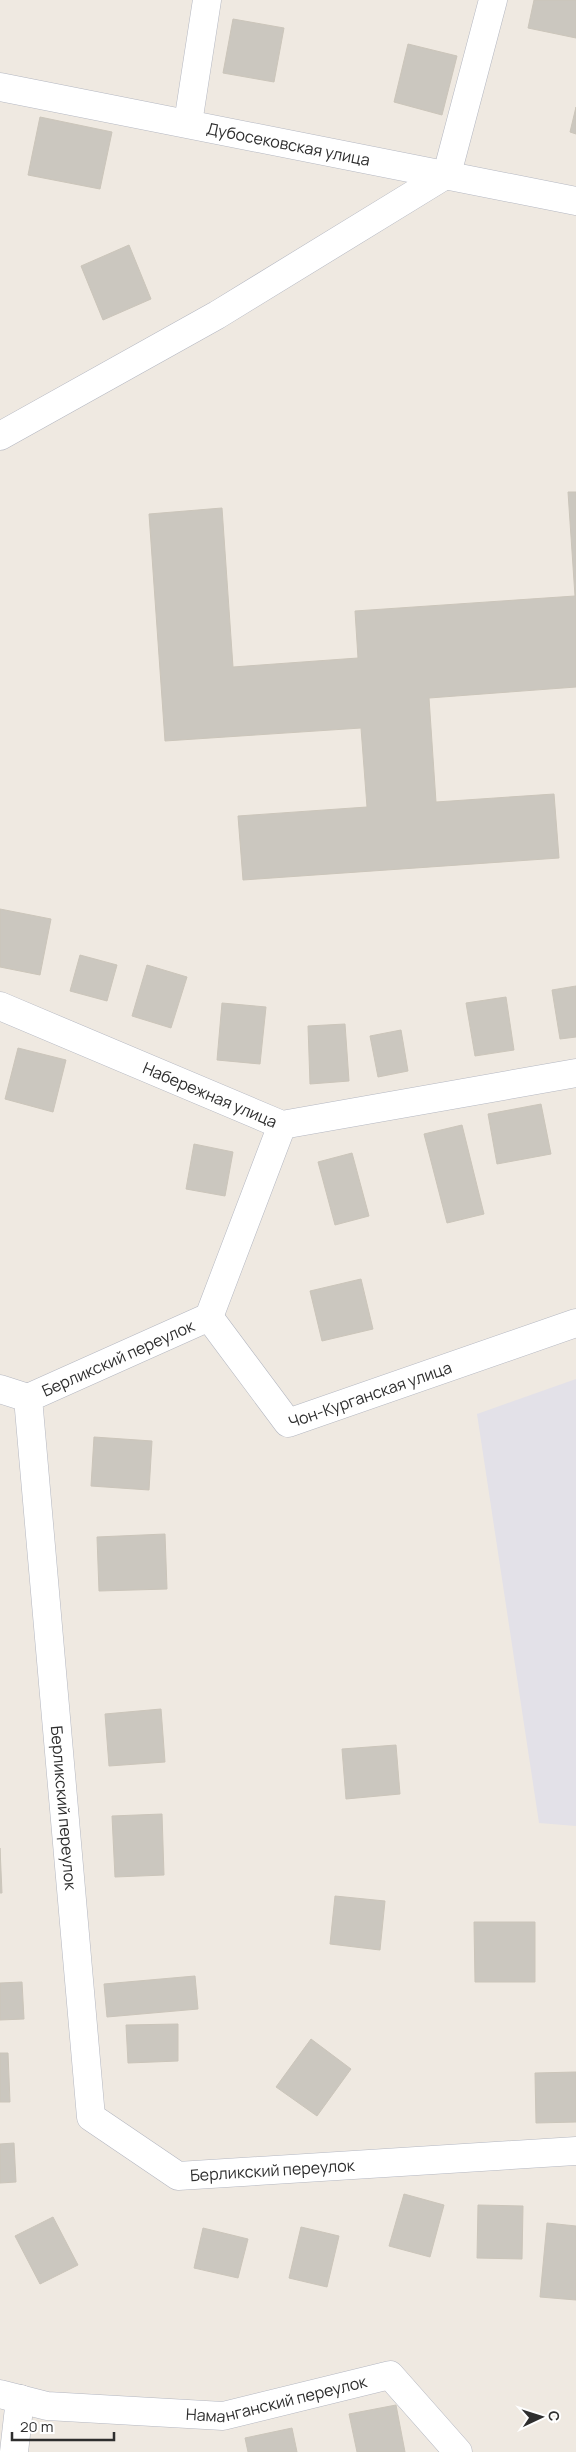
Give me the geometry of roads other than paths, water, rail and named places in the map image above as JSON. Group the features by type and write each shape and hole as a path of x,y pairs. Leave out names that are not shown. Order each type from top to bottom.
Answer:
{"street":[{"path":"188,123 207,0"},
{"path":"0,436 217,315 447,174 493,0"},
{"name":"Дубосековская улица","path":"0,86 576,201"},
{"name":"Набережная улица","path":"0,1006 282,1126 576,1073"},
{"name":"Берликский переулок","path":"282,1126 209,1317 28,1398 91,2117 178,2176 576,2151"},
{"name":"Чон-Курганская улица","path":"209,1317 288,1423 576,1324"},
{"path":"0,1389 28,1398"},
{"name":"Наманганский переулок","path":"10,2397 47,2406 223,2416 390,2376 458,2452"},
{"path":"10,2397 14,2452"}]}
